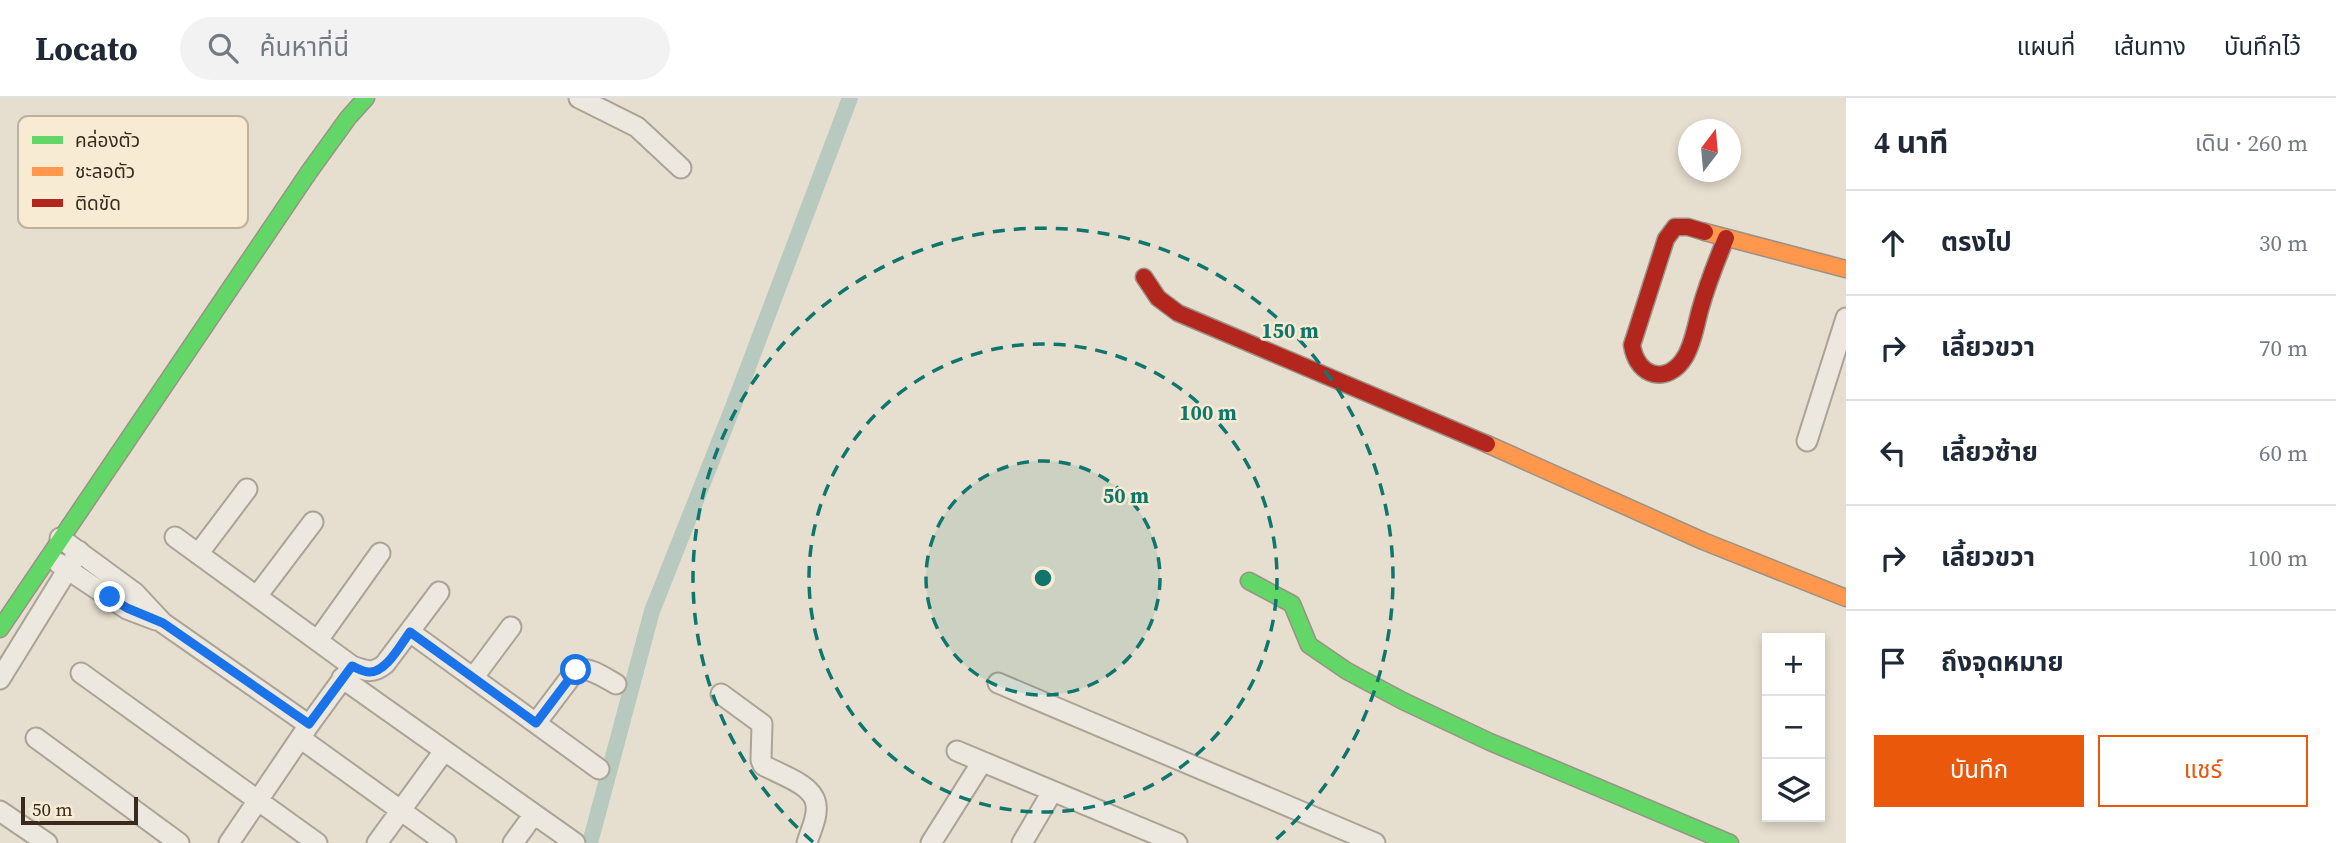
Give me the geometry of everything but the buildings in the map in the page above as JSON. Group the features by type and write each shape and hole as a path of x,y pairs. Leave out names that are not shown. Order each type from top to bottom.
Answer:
{"street":[{"path":"0,629 256,255 309,172 366,98"},
{"path":"579,98 637,127 681,168"},
{"path":"1726,238 1710,277 1686,356 1678,368 1668,374 1661,375 1645,370 1632,354 1632,345 1652,280 1670,231 1675,227 1681,226 1846,269"},
{"path":"1144,277 1161,303 1178,313 1564,477 1780,574 1846,598"},
{"path":"1807,440 1846,319"},
{"path":"198,554 247,489"},
{"path":"257,596 313,522"},
{"path":"174,537 318,640 347,672 444,751 575,843"},
{"path":"60,538 135,593 163,623 304,731 401,811 446,843"},
{"path":"0,679 79,551"},
{"path":"318,640 380,553"},
{"path":"47,557 127,608 163,623"},
{"path":"1250,581 1292,604 1308,645 1347,671 1490,742 1730,843"},
{"path":"347,672 377,671 439,592"},
{"path":"473,678 511,627"},
{"path":"410,632 599,769"},
{"path":"536,723 576,670 582,668 591,671 616,684"},
{"path":"229,843 347,672"},
{"path":"81,673 317,843"},
{"path":"998,683 1366,841"},
{"path":"721,694 758,718 762,724 763,765 805,788 813,797 816,804 815,815 807,843"},
{"path":"36,738 179,843"},
{"path":"377,843 444,751"},
{"path":"957,751 1177,843"},
{"path":"931,843 982,762"},
{"path":"1022,843 1052,792"},
{"path":"0,811 47,843"},
{"path":"513,843 534,814"}],"waterway":[{"path":"590,843 652,611 733,407 850,98"}],"traffic: fast":[{"path":"0,629 309,172 366,98"},
{"path":"1249,581 1292,604 1309,645 1347,671 1490,742 1730,843"}],"traffic: slow":[{"path":"1705,232 1846,269"},
{"path":"1487,444 1703,541 1846,598"}],"traffic: jam":[{"path":"1705,232 1688,227 1675,227 1666,239 1632,345 1635,356 1646,371 1654,374 1670,372 1685,357 1726,238"},
{"path":"1144,277 1158,298 1178,313 1487,444"}],"route":[{"path":"110,597 127,608 163,623 309,724 352,666 368,672 377,671 410,632 536,723 576,670"}]}
